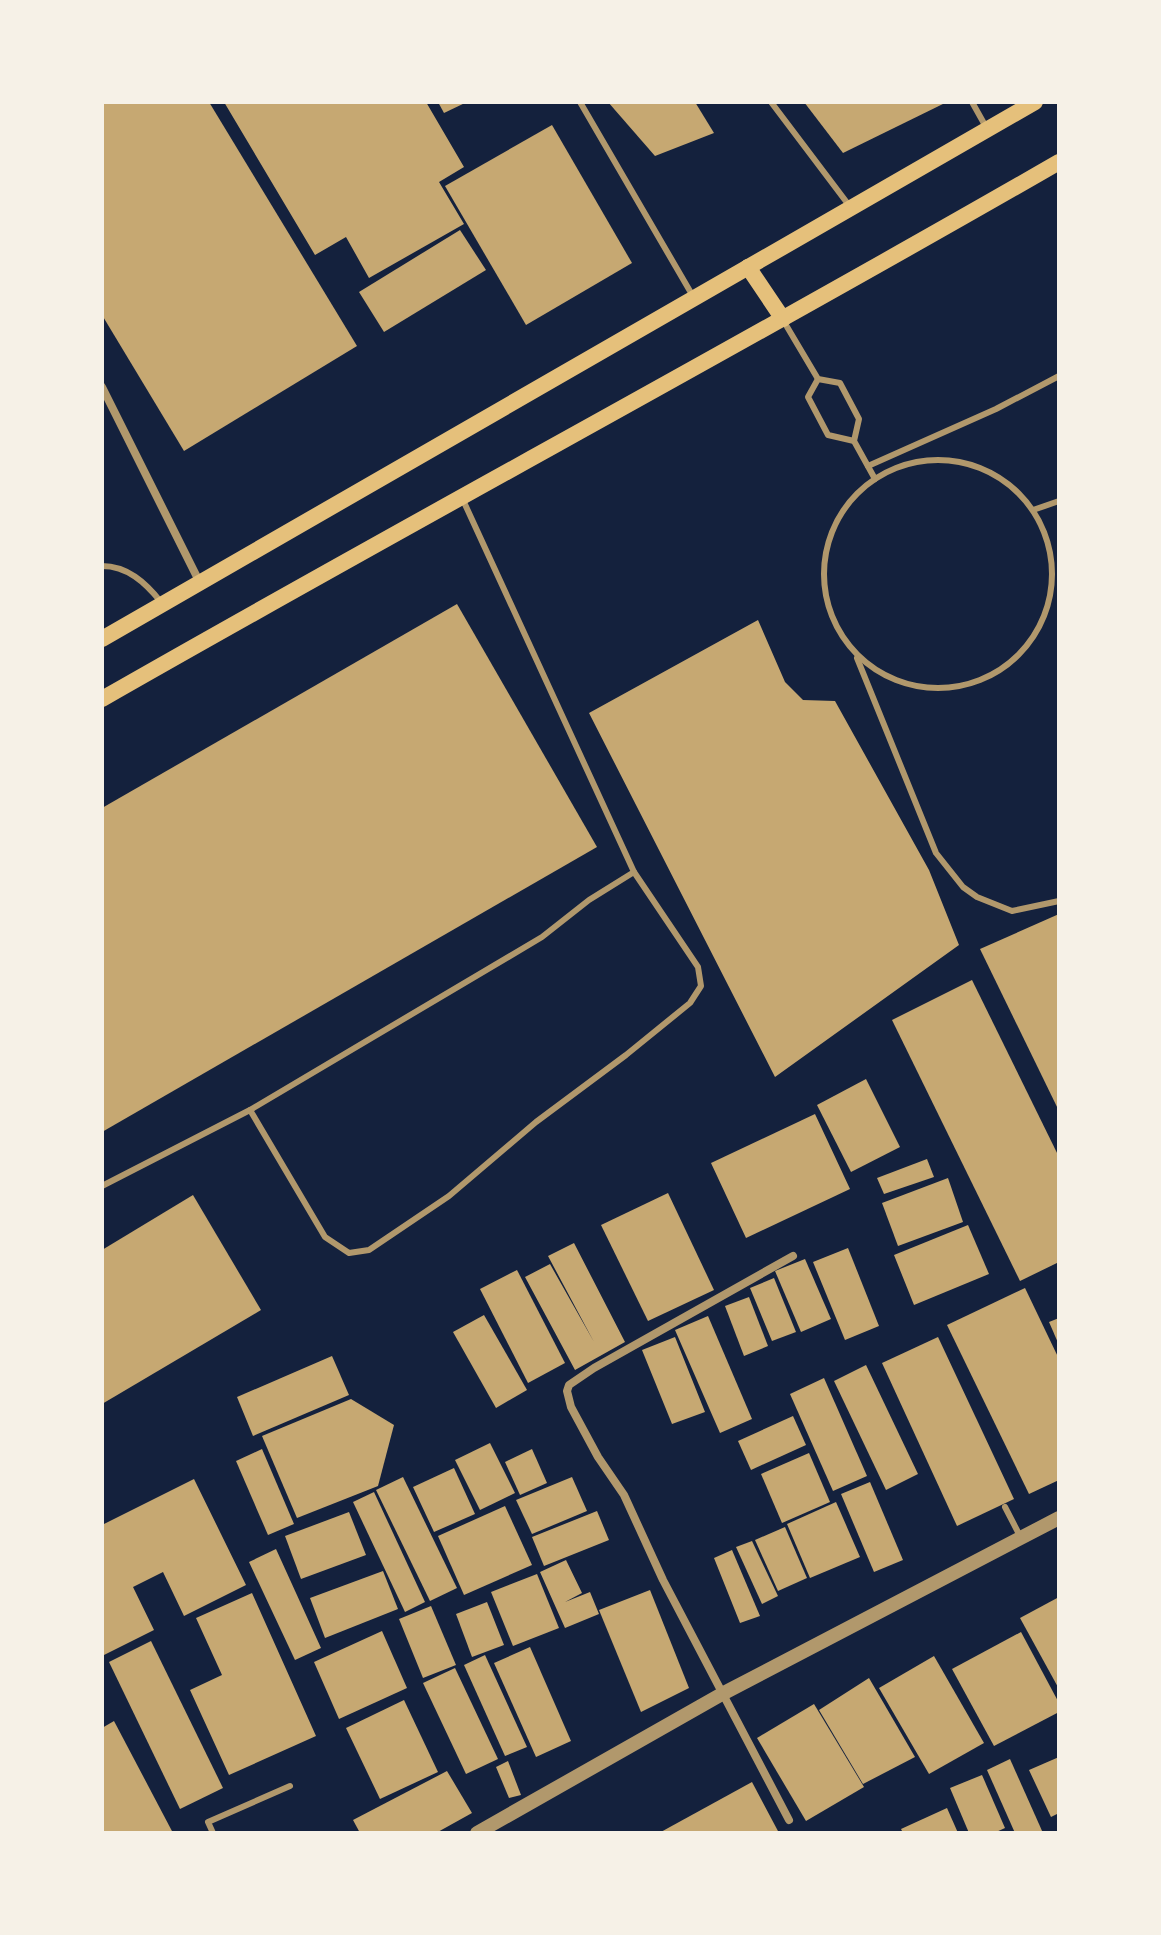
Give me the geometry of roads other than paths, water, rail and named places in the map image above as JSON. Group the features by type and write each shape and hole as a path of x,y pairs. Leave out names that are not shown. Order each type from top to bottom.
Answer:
{"main road":[{"path":"102,639 1035,102"},
{"path":"102,699 1059,162"},
{"path":"748,267 783,319"}],"street":[{"path":"102,387 200,583"},
{"path":"789,1820 641,1536 624,1495 598,1457 571,1407 567,1391 569,1385 594,1368 793,1256"},
{"path":"477,1833 722,1694 1059,1518"}],"lane":[{"path":"580,102 694,298"},
{"path":"771,102 852,209"},
{"path":"972,102 987,130"},
{"path":"783,319 818,379 840,383 859,419 854,441 875,479"},
{"path":"868,466 996,409 1059,376"},
{"path":"818,379 808,397 828,435 854,441"},
{"path":"931,460 953,460 990,471 1014,488 1033,510 1047,538 1052,567 1050,597 1040,625 1024,649 1001,669 974,682 944,688 914,686 887,677 861,659 842,637 829,611 823,581 825,552 836,523 852,498 875,479 902,466 931,460"},
{"path":"250,1110 325,1237 349,1253 369,1250 449,1196 536,1122 690,1003 701,986 698,967 634,872 461,496"},
{"path":"1033,510 1059,501"},
{"path":"102,566 119,566 150,588 163,604"},
{"path":"1052,567 1059,576"},
{"path":"854,651 936,853 963,887 977,897 1012,911 1059,901"},
{"path":"102,1186 250,1110 542,937 589,900 634,872"},
{"path":"1005,1507 1021,1538"},
{"path":"213,1833 208,1822 290,1786"}]}
